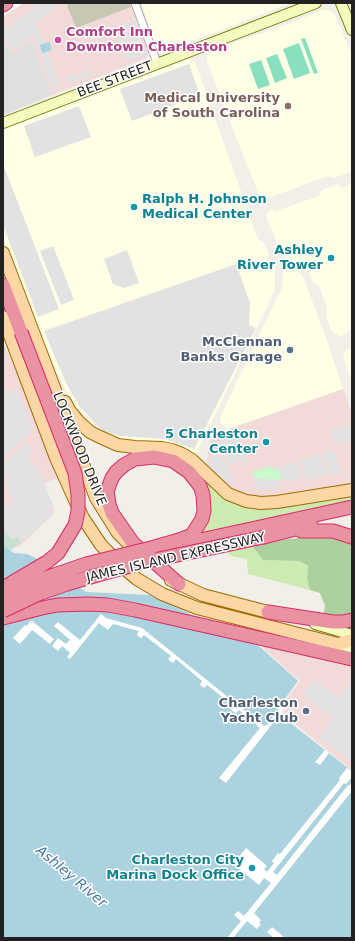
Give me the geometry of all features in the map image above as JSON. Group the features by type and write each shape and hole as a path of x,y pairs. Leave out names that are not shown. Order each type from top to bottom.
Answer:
{"highway":[{"path":"3,285 75,473 78,494 78,512 74,525 58,553 47,562 3,588"},
{"path":"151,548 179,540 192,534 199,526 204,511 203,495 200,486 189,472 173,461 154,457 135,460 124,465 116,472 112,478 108,491 109,504 112,513 133,543 179,584"},
{"name":"JAMES ISLAND EXPRESSWAY","path":"3,611 66,584 352,507"},
{"name":"JAMES ISLAND EXPRESSWAY","path":"3,597 34,582 93,562 151,548 263,532 277,534 352,515"},
{"path":"277,534 326,531 339,532 352,537"},
{"path":"3,618 57,605 108,605 299,641 352,659"},
{"path":"268,612 304,620 333,622 352,620"}],"main road":[{"name":"LOCKWOOD DRIVE","path":"3,253 86,474 96,498 118,533 155,570 179,584 203,595 268,612"},
{"name":"LOCKWOOD DRIVE","path":"3,317 56,458 83,518 102,545 137,579 162,594 196,608 299,641 338,644"},
{"path":"44,362 69,410 90,432 118,445 162,448 182,454 192,460 228,494 236,498 261,503 277,502 352,490"},
{"path":"338,644 352,640"}],"street":[{"path":"135,3 157,63"},
{"name":"BEE STREET","path":"3,123 316,3"},
{"path":"342,3 352,30"},
{"path":"304,620 352,635"},
{"name":"LOCKWOOD DRIVE","path":"338,644 352,648"}],"shaded area":[{"path":"23,3 66,3 76,28 131,7 148,55 145,59 52,95 32,41 14,53 3,40 3,17"},
{"path":"39,3 59,3 36,24 60,85 53,88 33,35 15,50 3,37 3,33"},
{"path":"66,3 130,3 131,7 76,28"},
{"path":"141,3 290,3 167,51 162,51 158,50 156,47"},
{"name":"Medical University of South Carolina","path":"323,10 330,10 335,15 352,55 352,171 334,178 328,176 263,200 260,197 241,150 207,61 207,56 213,50"},
{"path":"133,20 146,55 127,62 115,27"},
{"path":"110,26 113,34 96,40 94,32"},
{"path":"3,40 14,53 32,41 52,95 3,115"},
{"path":"189,59 195,62 258,239 264,244 268,252 270,264 275,267 275,290 194,458 99,434 75,411 49,353 3,240 3,129"},
{"path":"189,64 200,95 132,121 120,89"},
{"path":"91,70 92,75 68,83 66,78"},
{"path":"79,106 91,137 35,157 24,126"},
{"path":"3,164 59,309 38,317 3,225"},
{"name":"Ashley River Tower","path":"352,183 352,330 345,333 342,337 331,330 326,316 327,307 319,286 313,282 308,271 301,265 287,259 281,254 266,216 272,209 276,211 319,196 322,190 337,184 342,188"},
{"path":"53,246 74,300 61,305 40,251"},
{"path":"127,250 139,283 124,288 113,284 104,259"},
{"path":"236,264 250,303 249,325 256,328 194,449 165,439 120,436 105,432 97,426 80,407 66,383 44,331"},
{"name":"McClennan Banks Garage","path":"289,270 300,273 304,279 328,343 343,389 228,429 221,424 220,417 282,288 283,273"},
{"path":"3,342 21,382 60,481 54,479 44,484 55,512 18,548 3,532"},
{"path":"352,347 352,382 343,356 345,351"},
{"path":"18,389 33,430 6,456 3,453 3,394"},
{"path":"343,389 352,414 352,486 269,500 234,493 206,469 209,445 211,439 215,435 221,435 228,429"},
{"path":"350,425 352,440 335,445 331,431"},
{"path":"236,429 248,464 243,466 241,460 228,465 220,441 226,439 224,433"},
{"path":"26,444 33,451 27,456 39,472 54,507 49,510 53,515 21,542 17,537 13,541 3,530 3,509 13,501 6,483 7,477 3,475 3,465"},
{"path":"333,449 341,472 330,476 322,454"},
{"path":"214,450 233,471 230,485 210,466"},
{"path":"319,454 326,474 307,480 300,461"},
{"path":"297,462 302,477 283,483 278,468"},
{"path":"253,478 277,480 280,488 256,489"},
{"path":"3,519 22,542 10,551 3,546"},
{"path":"265,644 352,661 352,770 283,714 290,704 285,701 300,681 264,649"},
{"path":"315,679 338,698 352,681 352,763 319,737 333,718 303,694"}],"green space":[{"path":"305,38 318,73 314,74 301,39"},
{"path":"299,43 310,73 294,79 283,49"},
{"path":"277,54 287,78 275,83 266,58"},
{"path":"261,60 270,85 258,89 249,64"},
{"path":"271,466 273,470 278,468 282,480 254,478 252,472"},
{"path":"207,481 227,498 352,494 352,500 201,533 199,532 203,484"},
{"path":"327,536 352,541 352,615 350,616 323,616 325,606 320,593 310,590 307,578 308,566 299,561 263,560 253,547 287,539"},
{"path":"253,547 263,560 299,561 308,566 307,578 310,590 248,574 247,559 231,556 226,552"}],"water":[{"path":"49,42 52,50 42,53 40,45"},
{"name":"Ashley River","path":"3,546 14,553 27,554 36,558 86,592 150,595 260,647 298,681 283,701 288,704 280,715 352,771 352,938 3,938"}],"pier":[{"path":"3,3 23,3 3,17"},
{"path":"101,614 106,618 142,628 264,726 267,725 284,702 288,704 226,783 219,778 260,728 239,710 236,713 231,710 234,706 207,685 204,688 200,685 202,681 176,659 173,663 168,659 171,656 144,635 141,638 138,636 137,634 139,631 113,624 108,630 99,623 70,659 67,657 70,653 62,646 58,651 52,646 58,638 66,644 70,640 54,626 58,622 80,640"},
{"path":"31,620 54,639 50,644 32,630 20,644 13,638 25,625 27,626"},
{"path":"325,750 329,753 320,765 315,762"},
{"path":"347,768 352,771 352,777 346,784 344,783 273,872 277,875 348,785 349,786 352,782 352,791 254,913 261,920 259,923 261,924 257,929 247,921 233,938 227,938 241,921 234,915 238,911 244,916 271,883 264,878 259,885 233,864 246,848 267,866 264,869 267,872 274,863 272,861 278,853 280,854 340,780 339,778"},
{"path":"272,927 285,938 274,938 267,932"}],"place":[{"name":"Comfort Inn Downtown Charleston","path":"58,40"},
{"name":"Medical University of South Carolina","path":"288,106"},
{"name":"Ralph H. Johnson Medical Center","path":"134,207"},
{"name":"Ashley River Tower","path":"331,258"},
{"name":"McClennan Banks Garage","path":"290,350"},
{"name":"5 Charleston Center","path":"266,442"},
{"name":"Charleston Yacht Club","path":"306,711"},
{"name":"Charleston City Marina Dock Office","path":"252,868"}]}
